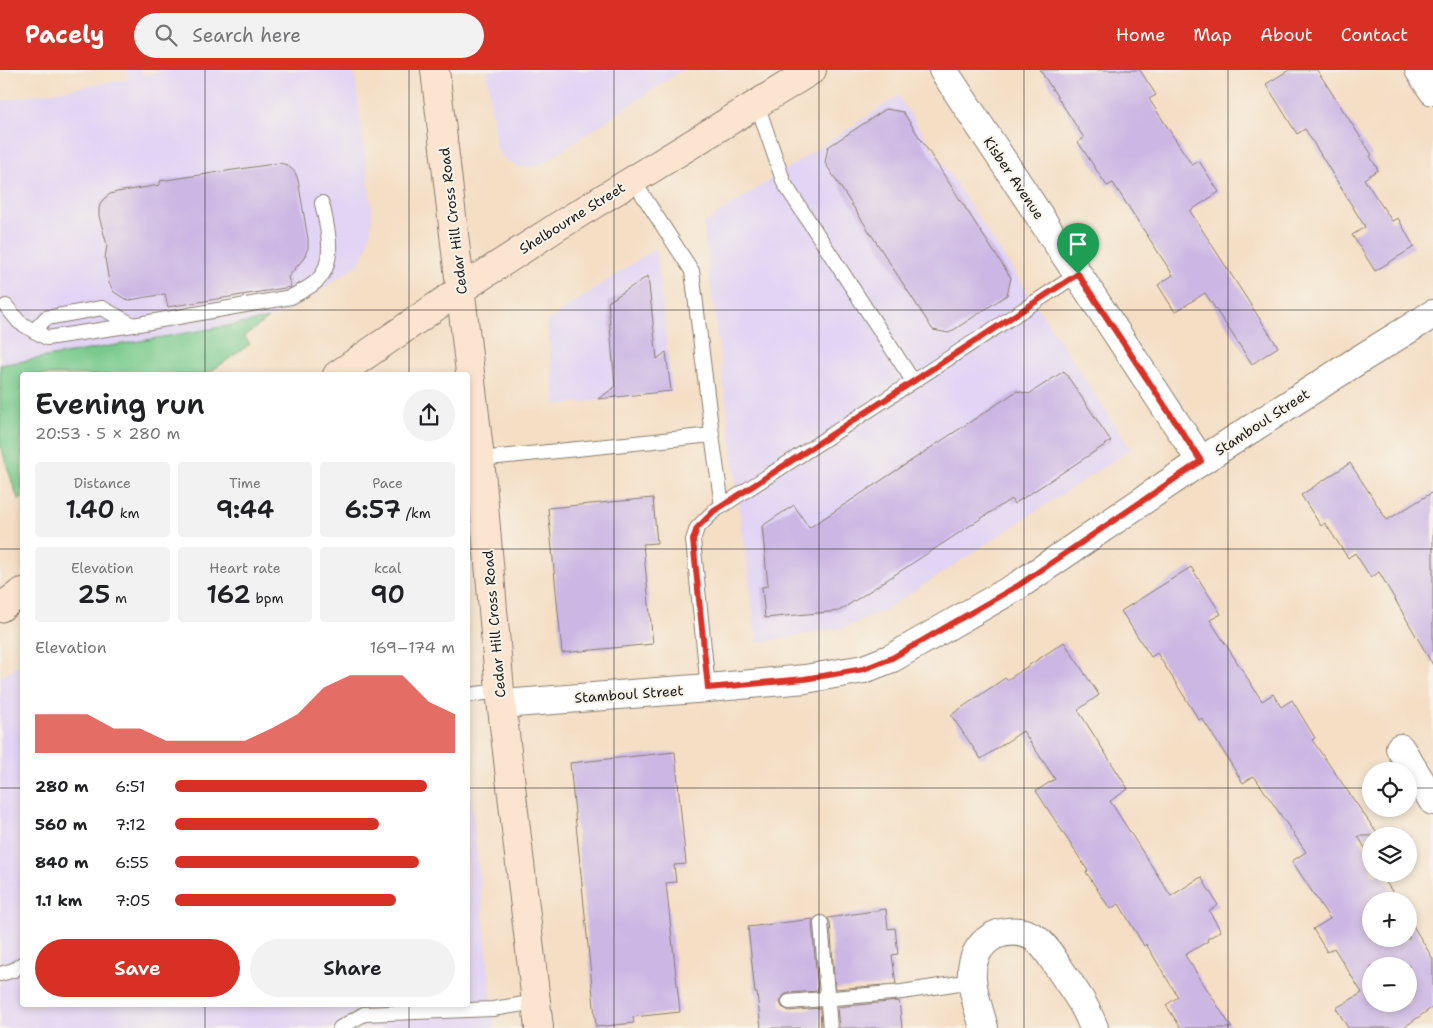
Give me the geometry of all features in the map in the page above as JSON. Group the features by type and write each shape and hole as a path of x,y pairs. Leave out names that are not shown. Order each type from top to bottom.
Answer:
{"main road":[{"name":"Cedar Hill Cross Road","path":"435,70 470,372"},
{"name":"Shelbourne Street","path":"341,372 460,290 560,225 812,70"},
{"name":"Cedar Hill Cross Road","path":"470,374 480,458 501,697 538,1015"},
{"path":"0,608 20,593"}],"street":[{"name":"Kisber Avenue","path":"943,70 1201,461"},
{"path":"1419,70 1433,91"},
{"name":"Stamboul Street","path":"501,697 708,688 804,679 864,669 892,658 1019,585 1201,461 1433,314"},
{"path":"1400,748 1433,800"},
{"path":"984,1028 971,976 972,962 977,950 987,940 1000,933 1012,931 1024,933 1035,938 1044,946 1083,1003 1094,1028"}],"lane":[{"path":"757,104 784,183 913,381"},
{"path":"633,180 692,271 722,506"},
{"path":"6,306 19,322 47,338 291,297 318,279 326,265 330,249 322,203"},
{"path":"708,688 693,540 697,528 714,511 1078,274"},
{"path":"34,332 46,318 102,308 133,325"},
{"path":"480,458 712,435"},
{"path":"470,695 501,697"},
{"path":"821,923 830,1028"},
{"path":"0,974 14,970 20,966"},
{"path":"789,1002 902,992 972,981"},
{"path":"340,1028 364,1014 492,1009 538,1015"}],"shaded area":[{"path":"127,70 141,70 142,75 172,70 354,70 372,209 367,247 359,264 294,308 268,319 0,365 0,101 129,79"},
{"path":"487,70 682,70 542,164 520,167 509,162 497,148"},
{"path":"898,96 1131,449 887,609 846,627 757,643 703,224"},
{"path":"656,248 672,392 556,405 547,321"},
{"path":"20,664 20,1007 470,1007 470,784 495,1028 0,1028 0,677"}],"green space":[{"path":"268,319 244,336 250,344 210,372 20,372 20,499 16,494 0,444 0,365"}],"building":[{"path":"1040,70 1140,70 1156,95 1149,99 1192,165 1199,161 1219,192 1190,211 1278,347 1252,364 1205,293 1175,312 1158,285 1173,275 1113,183 1107,186 1078,142 1084,138"},
{"path":"1289,70 1317,70 1372,155 1370,156 1378,170 1364,179 1392,221 1398,218 1414,247 1375,271 1352,235 1365,227 1305,129 1297,134 1266,84"},
{"path":"886,109 903,112 1011,278 1007,295 949,333 933,330 825,163 828,147"},
{"path":"280,163 287,165 295,172 298,180 308,239 308,248 304,258 288,277 291,287 168,307 165,294 130,300 114,292 109,283 105,258 107,245 99,216 101,202 110,194 160,185 160,181"},
{"path":"648,276 657,359 666,352 671,391 598,399 615,387 608,302"},
{"path":"1064,371 1111,441 1014,504 1011,499 839,611 765,618 762,587 768,586 762,526 794,505 809,528 1017,391 1029,394"},
{"path":"1350,463 1387,520 1433,492 1433,665 1379,572 1371,578 1355,553 1348,558 1325,523 1321,526 1301,495"},
{"path":"653,498 657,543 643,544 653,644 562,653 548,508"},
{"path":"1191,567 1221,614 1210,620 1262,701 1273,694 1281,707 1292,700 1315,738 1312,740 1362,812 1362,817 1366,817 1373,827 1362,827 1362,836 1358,836 1362,843 1362,882 1386,882 1392,892 1362,892 1362,947 1417,947 1417,932 1433,959 1433,1007 1403,1028 1348,1028 1336,1008 1362,993 1334,948 1327,952 1313,929 1330,919 1292,861 1306,852 1254,776 1243,783 1202,718 1199,720 1157,653 1151,657 1121,611"},
{"path":"1064,642 1099,695 1078,710 1128,789 1110,801 1171,896 1201,877 1218,905 1209,911 1221,931 1185,955 1232,1028 1181,1028 1166,1005 1178,997 1146,944 1144,946 1119,904 1110,909 1086,872 1088,871 1036,791 1055,779 1023,731 981,759 951,715 1005,678 1007,680"},
{"path":"675,752 686,864 674,865 676,882 666,883 680,1012 633,1017 634,1023 596,1027 570,763"},
{"path":"886,909 888,929 895,928 898,954 892,955 896,984 835,989 830,922 828,918"},
{"path":"813,919 818,991 788,993 784,995 780,1002 782,1007 789,1011 820,1008 821,1028 761,1028 748,927"},
{"path":"899,1001 902,1028 839,1028 837,1007"}],"route":[{"path":"1078,274 1201,461 1019,585 892,658 864,669 804,679 708,688 693,540 697,528 714,511 1078,274"}]}
